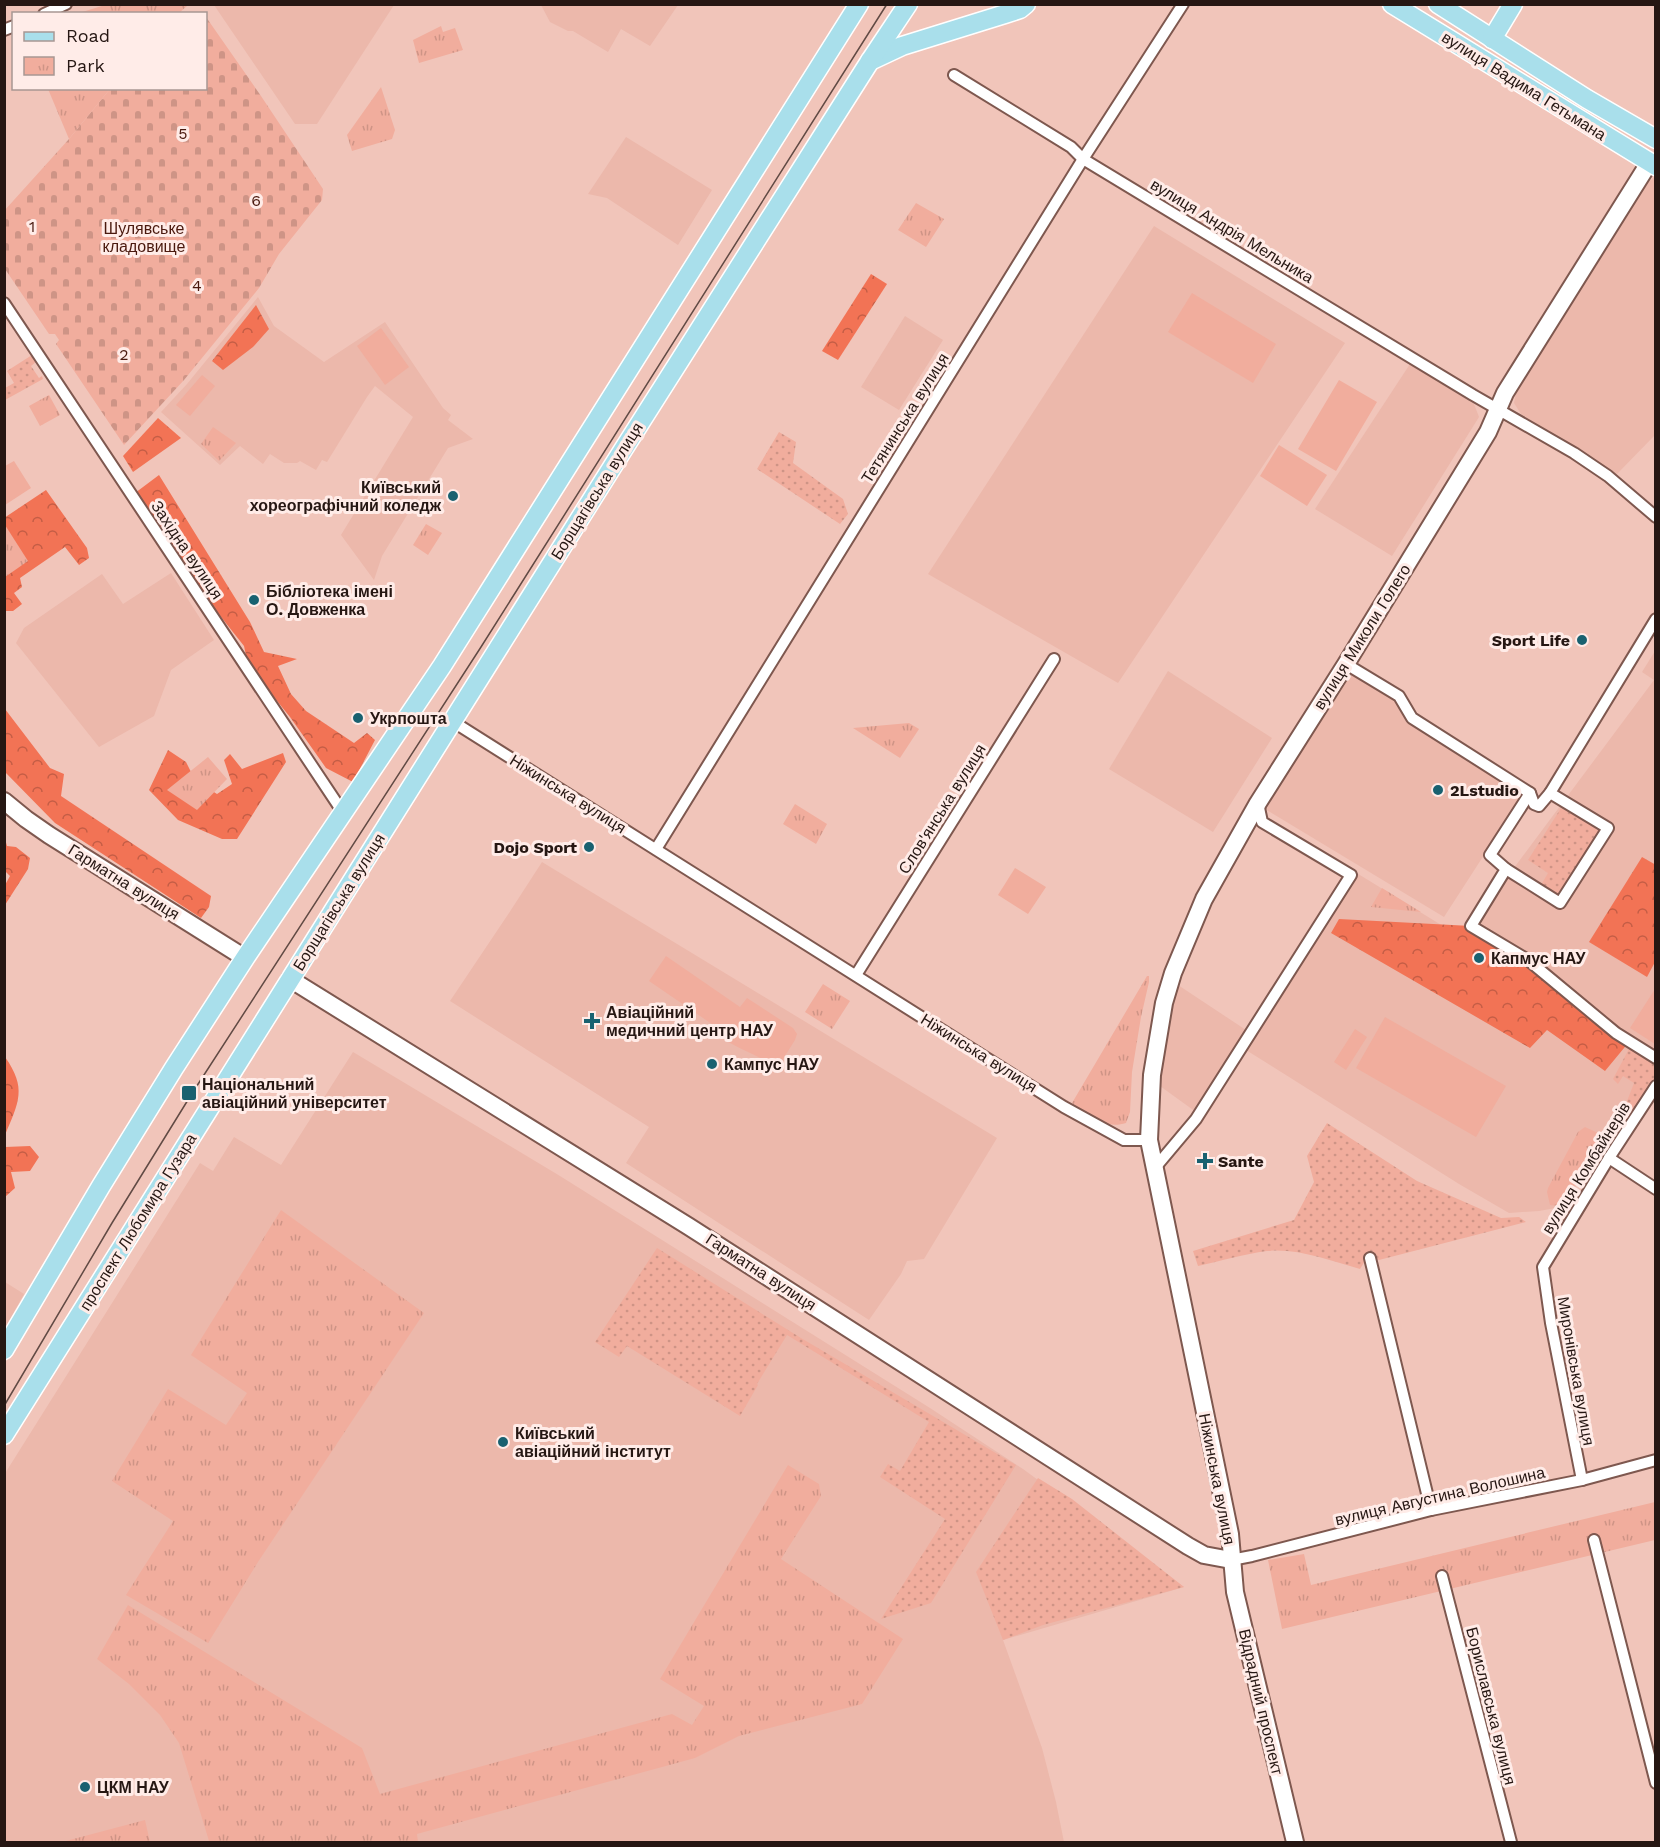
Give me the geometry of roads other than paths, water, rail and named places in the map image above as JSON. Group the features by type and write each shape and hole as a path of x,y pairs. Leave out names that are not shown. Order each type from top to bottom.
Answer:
{"main road":[{"path":"843,30 847,4"},
{"path":"4,1350 174,1068 448,657 859,4"},
{"name":"Борщагівська вулиця","path":"290,980 908,4"},
{"path":"988,4 998,6 1004,4"},
{"path":"870,61 902,46 1020,9 1026,4"},
{"name":"вулиця Вадима Гетьмана","path":"1392,4 1652,164"},
{"name":"вулиця Вадима Гетьмана","path":"1438,4 1587,99 1656,139"},
{"path":"1492,39 1513,4"},
{"name":"вулиця Миколи Голего","path":"1149,1140 1152,1076 1162,1012 1173,973 1204,899 1258,803 1488,432 1505,393 1652,164"},
{"name":"Гарматна вулиця","path":"4,801 49,835 246,958"},
{"name":"проспект Любомира Гузара","path":"4,1435 290,980"},
{"name":"Гарматна вулиця","path":"290,980 688,1226 1188,1546 1204,1555 1232,1560"},
{"name":"Ніжинська вулиця","path":"1149,1140 1230,1534 1232,1560"},
{"name":"Відрадний проспект","path":"1232,1560 1235,1592 1294,1842"}],"street":[{"path":"48,12 66,4"},
{"name":"Тетянинська вулиця","path":"656,849 1083,159 1183,4"},
{"name":"вулиця Андрія Мельника","path":"954,75 1071,147 1083,159 1574,453 1608,476 1656,517"},
{"name":"Західна вулиця","path":"4,303 344,814"},
{"path":"1346,664 1399,696 1412,718 1530,793 1534,804 1539,806 1550,793 1656,619"},
{"name":"Слов'янська вулиця","path":"856,975 1054,659"},
{"name":"Ніжинська вулиця","path":"452,721 1064,1107 1124,1140 1149,1140"},
{"path":"1530,793 1490,855 1506,869 1560,903 1608,828 1550,793"},
{"path":"1154,1169 1196,1119 1351,875 1262,822 1258,803"},
{"path":"1506,869 1471,926 1528,960 1616,1033 1656,1058"},
{"name":"вулиця Комбайнерів","path":"1543,1267 1656,1086"},
{"path":"1609,1158 1656,1189"},
{"path":"1370,1258 1431,1510"},
{"name":"Миронівська вулиця","path":"1543,1267 1551,1323 1582,1480"},
{"name":"вулиця Августина Волошина","path":"1232,1560 1431,1510 1582,1480 1656,1460"},
{"path":"1594,1540 1656,1783"},
{"name":"Бориславська вулиця","path":"1442,1576 1511,1842"}],"tram line":[{"path":"4,1406 191,1095 481,647 887,4"}],"place":[{"name":"Київський хореографічний коледж","path":"453,496"},
{"name":"Бібліотека імені О. Довженка","path":"254,600"},
{"name":"Sport Life","path":"1582,640"},
{"name":"Укрпошта","path":"358,718"},
{"name":"2Lstudio","path":"1438,790"},
{"name":"Dojo Sport","path":"589,847"},
{"name":"Капмус НАУ","path":"1479,958"},
{"name":"Авіаційний медичний центр НАУ","path":"592,1021"},
{"name":"Кампус НАУ","path":"712,1064"},
{"name":"Національний авіаційний університет","path":"189,1093"},
{"name":"Sante","path":"1205,1161"},
{"name":"Київський авіаційний інститут","path":"503,1442"},
{"name":"ЦКМ НАУ","path":"85,1787"}],"park label":[{"name":"5","path":"183,133"},
{"name":"6","path":"256,200"},
{"name":"1","path":"32,226"},
{"name":"Шулявське кладовище","path":"144,237"},
{"name":"4","path":"197,285"},
{"name":"2","path":"124,354"}]}
